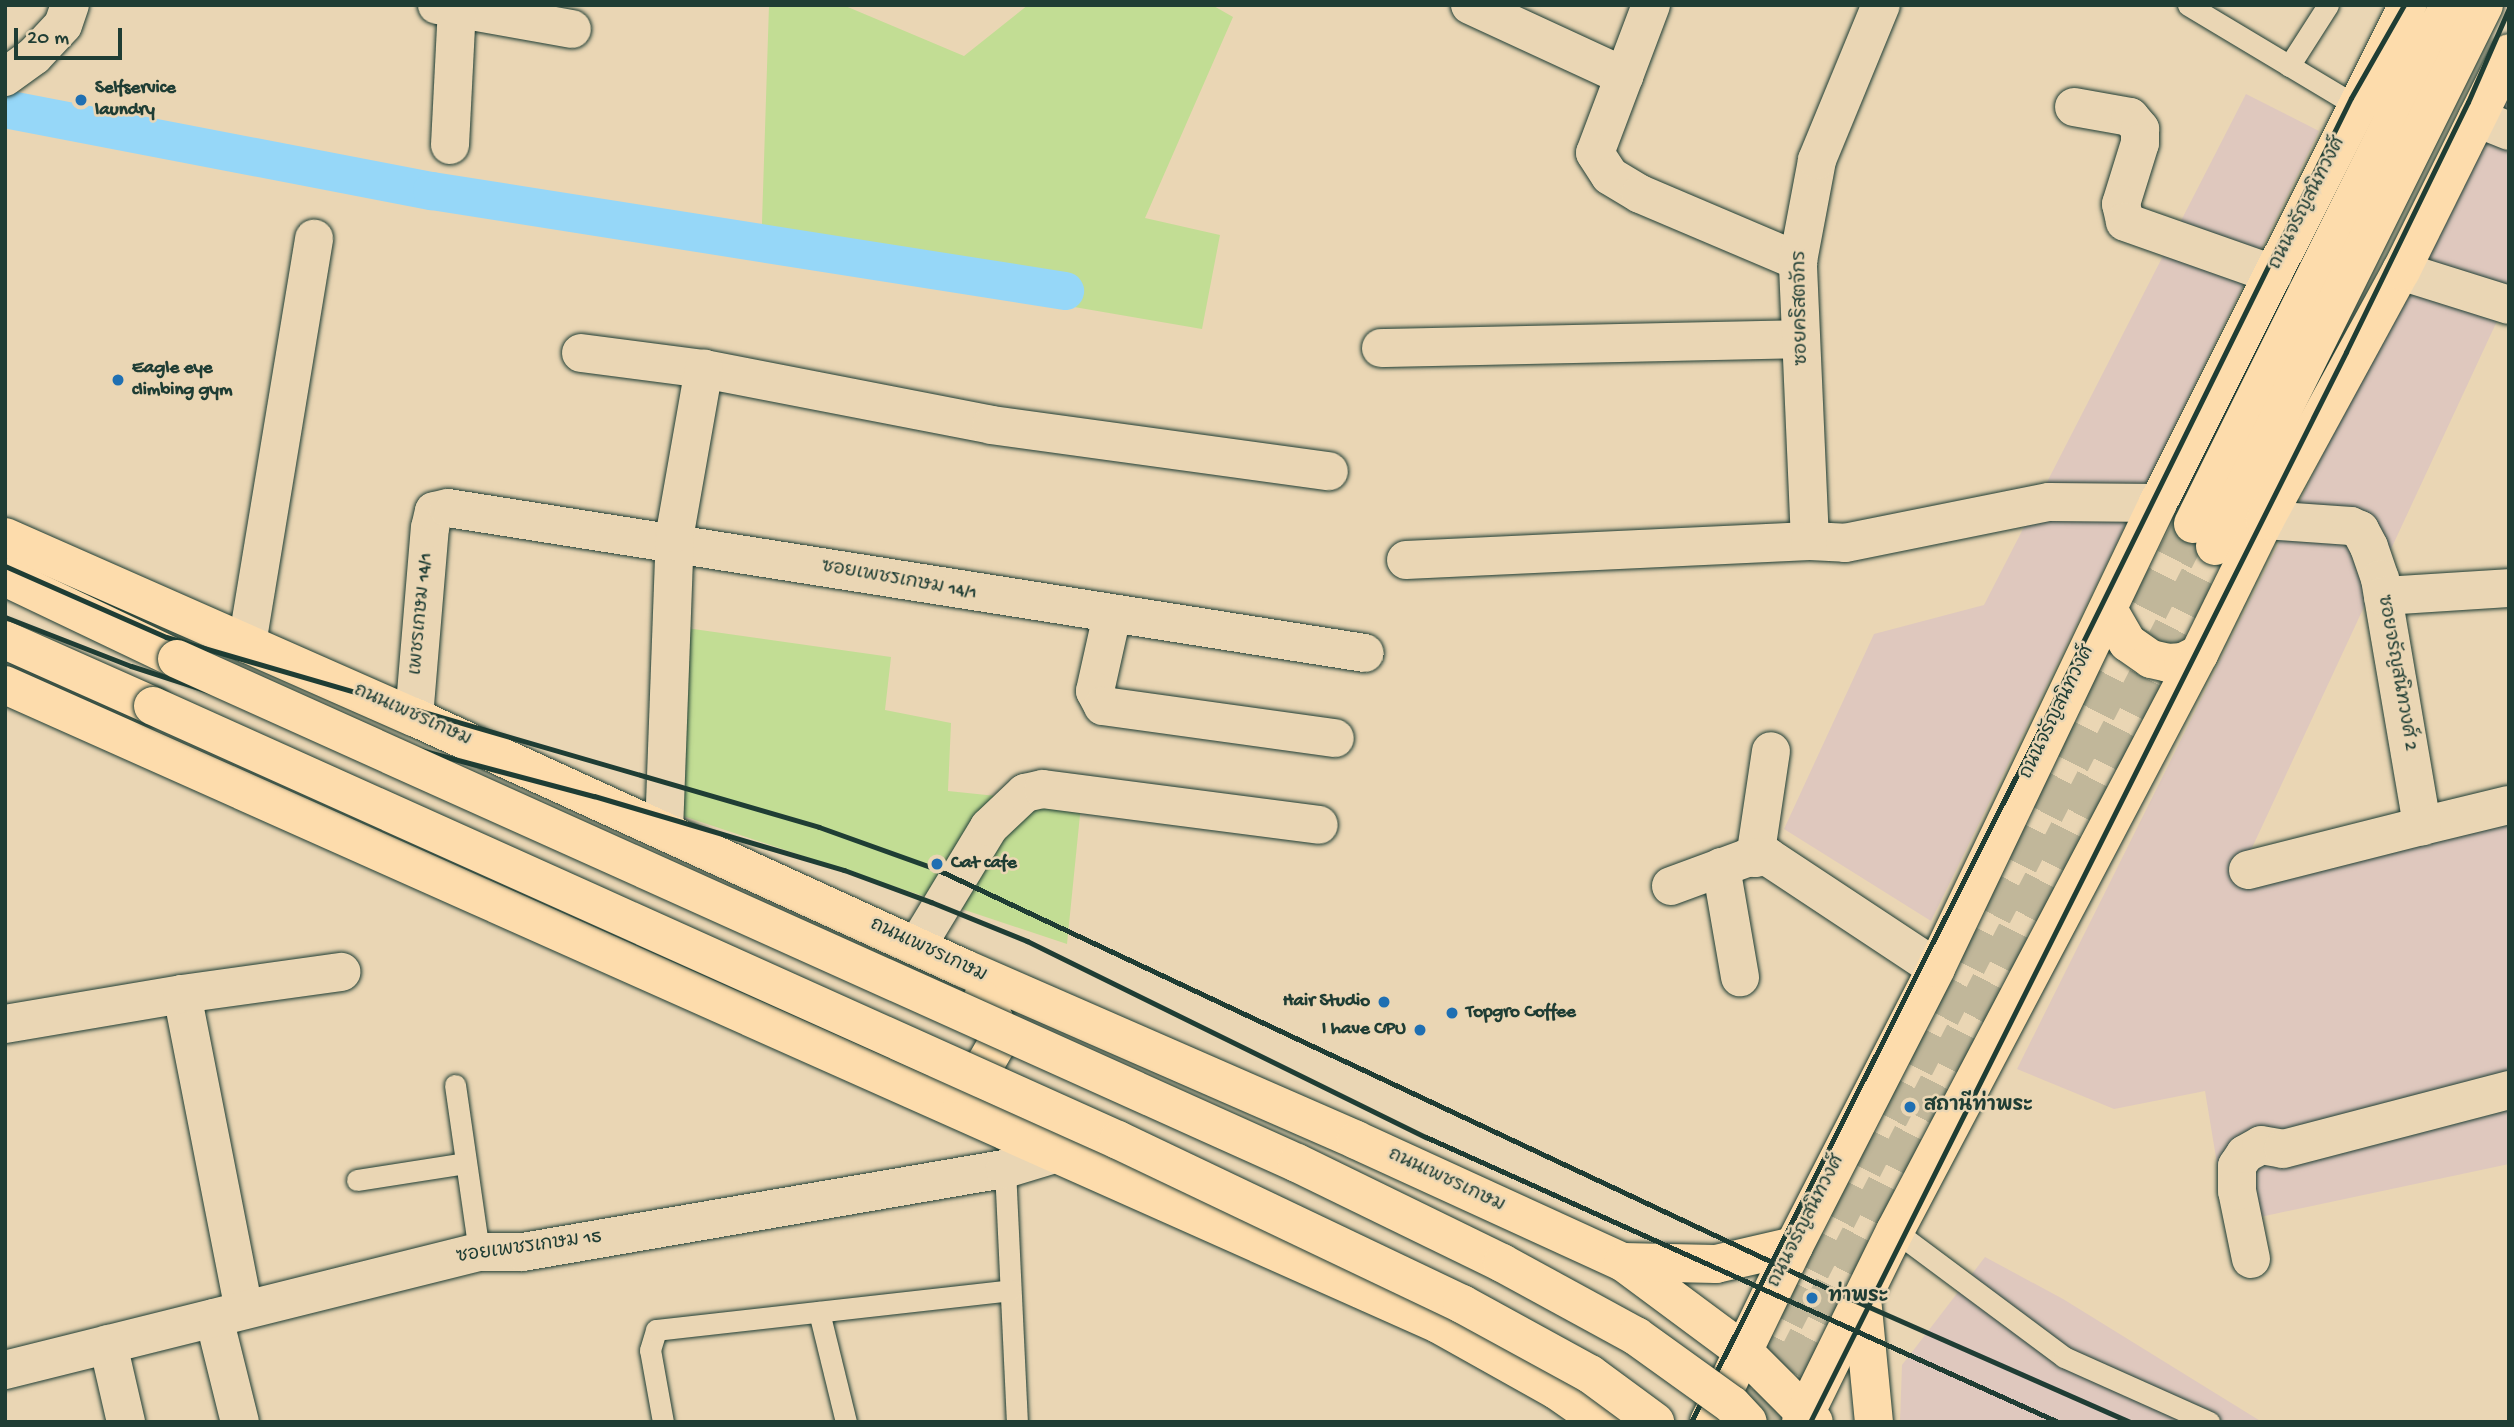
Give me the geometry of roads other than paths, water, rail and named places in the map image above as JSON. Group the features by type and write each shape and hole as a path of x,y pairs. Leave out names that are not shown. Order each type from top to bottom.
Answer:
{"main road":[{"name":"ถนนจรัญสนิทวงศ์","path":"1709,1422 1794,1246 1936,968 2158,503 2408,5"},
{"name":"ถนนจรัญสนิทวงศ์","path":"2449,5 2204,536 2484,5"},
{"path":"1807,1419 1895,1231 2199,654 2265,520 2401,271 2493,124 2509,53"},
{"name":"ถนนเพชรเกษม","path":"5,537 414,717 962,968 1356,1140 1623,1262 1743,1351 1807,1419"},
{"path":"5,578 177,659 1369,1198 1502,1263 1636,1336 1732,1405 1748,1422"},
{"path":"2108,609 2128,643 2151,659 2168,663 2183,662 2199,654"},
{"path":"5,640 1155,1158 1462,1304 1590,1374 1655,1422"},
{"path":"5,685 1438,1324 1563,1406 1602,1422"},
{"path":"904,1084 958,1084 980,1073 997,1043 994,1019 962,968"},
{"path":"1623,1262 1716,1264 1794,1246"},
{"path":"1862,1298 1874,1422"}],"street":[{"path":"5,77 34,57 63,26 70,5"},
{"path":"1470,5 1624,76"},
{"path":"1651,5 1595,153 1610,176 1640,194 1798,261"},
{"name":"ซอยคริสตจักร","path":"1810,541 1798,261 1817,159 1881,5"},
{"path":"450,145 450,6 572,30"},
{"path":"2074,107 2130,117 2140,129 2140,143 2121,204 2125,222 2273,274"},
{"path":"247,644 314,238"},
{"path":"2401,271 2509,305"},
{"path":"1381,348 1801,339"},
{"path":"581,353 704,369 991,425 1329,471"},
{"path":"664,831 675,543 704,369"},
{"path":"1406,560 1810,541 1845,543 2049,502 2158,503"},
{"name":"ซอยเพชรเกษม 14/1","path":"434,511 448,508 1365,653"},
{"name":"เพชรเกษม 14/1","path":"414,717 434,511"},
{"name":"ซอยจรัญสนิทวงศ์ 2","path":"2265,520 2351,526 2360,530 2377,569 2383,596 2422,826"},
{"path":"2383,596 2509,589"},
{"path":"1112,615 1095,691 1103,706 1335,738"},
{"path":"1740,977 1738,862 1771,751"},
{"path":"917,946 989,827 1025,793 1042,789 1319,825"},
{"path":"2248,870 2509,805"},
{"path":"1671,886 1738,862 1768,856 1936,968"},
{"path":"5,1024 182,994 341,972"},
{"path":"182,994 229,1314 240,1422"},
{"path":"2251,1259 2237,1191 2236,1166 2245,1154 2261,1145 2283,1149 2509,1090"},
{"name":"ซอยเพชรเกษม 15","path":"5,1370 479,1252 523,1252 1005,1169 1058,1153"},
{"path":"108,1344 126,1422"}],"lane":[{"path":"2188,5 2357,106"},
{"path":"2289,66 2328,5"},
{"path":"455,1085 479,1252"},
{"path":"357,1180 466,1163"},
{"path":"1005,1169 1017,1422"},
{"path":"1895,1231 2064,1357 2209,1422"},
{"path":"663,1422 650,1350 656,1330 1010,1290"},
{"path":"819,1312 846,1422"}],"waterway":[{"path":"5,109 432,191 1065,291"}],"tunnel":[{"path":"1733,1422 2193,524"},
{"path":"1764,1422 2215,546"}],"railway":[{"path":"1691,1422 2045,719 2351,98 2404,5"},
{"path":"1810,1422 2346,352 2468,102 2509,8"},
{"path":"5,566 166,637 819,827 936,869 1842,1295 2130,1422"},
{"path":"5,617 131,666 251,705 594,796 844,870 931,902 1027,941 1426,1137 2058,1422"}],"place":[{"name":"Selfservice laundry","path":"81,100"},
{"name":"Eagle eye climbing gym","path":"118,380"},
{"name":"Cat cafe","path":"937,864"},
{"name":"Hair Studio","path":"1384,1002"},
{"name":"Topgro Coffee","path":"1452,1013"},
{"name":"I have CPU","path":"1420,1030"},
{"name":"สถานีท่าพระ","path":"1910,1107"},
{"name":"ท่าพระ","path":"1812,1298"}]}
